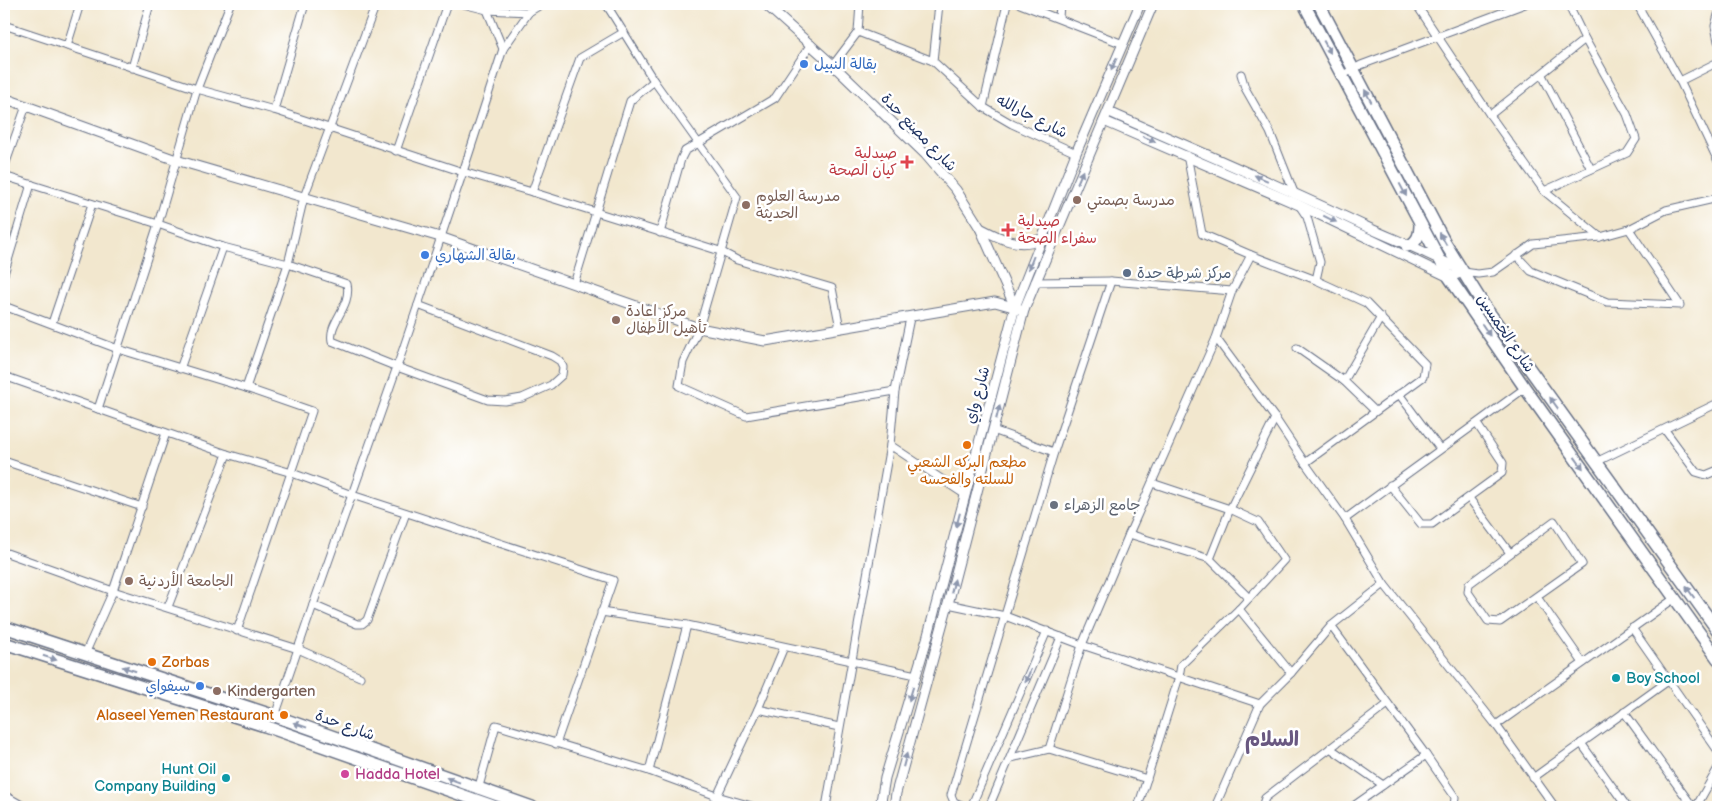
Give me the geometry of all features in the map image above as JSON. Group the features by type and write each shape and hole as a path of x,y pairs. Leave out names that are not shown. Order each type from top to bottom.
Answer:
{"main road":[{"name":"شارع الخمسين","path":"1304,4 1449,277 1525,388 1718,658"},
{"name":"شارع الخمسين","path":"1318,4 1445,243 1483,304 1718,631"},
{"path":"1407,246 1417,240 1420,224"},
{"name":"شارع حدة","path":"4,627 275,716 356,751 477,795 532,807"},
{"name":"شارع حدة","path":"4,643 256,723 356,751"},
{"name":"شارع حدة","path":"477,795 496,807"}],"street":[{"path":"67,46 80,4"},
{"path":"132,68 150,4"},
{"path":"98,409 158,224 197,89 230,4"},
{"path":"274,110 305,4"},
{"path":"246,388 288,264 304,197 376,4"},
{"path":"396,151 447,4"},
{"path":"463,4 487,10 529,12"},
{"path":"275,716 312,604 397,367 503,49 529,12 542,4"},
{"path":"606,4 654,81 737,197 699,328 683,362 680,386 746,416 895,391"},
{"name":"شارع مصنع حدة","path":"766,4 833,65 925,154 956,190 980,228 1019,308"},
{"path":"833,65 858,32 860,4"},
{"path":"933,61 939,4"},
{"path":"983,107 1007,4"},
{"path":"1020,4 1123,44"},
{"path":"1059,18 1060,4"},
{"path":"1416,4 1490,115 1544,191 1600,237"},
{"path":"1343,75 1353,68 1512,6 1525,4"},
{"path":"1544,191 1627,153 1636,139 1627,114 1585,39 1568,4"},
{"path":"1638,4 1680,81 1718,161"},
{"name":"شارع واي","path":"880,807 885,778 927,639 964,494 1041,238 1123,44 1147,5"},
{"name":"شارع واي","path":"894,807 896,792 994,430 1019,308 1035,282 1107,116 1147,5"},
{"path":"487,10 503,49"},
{"path":"1718,15 1715,26 1718,40"},
{"path":"4,25 197,89 274,110 396,151 720,251 737,260 832,288 840,328"},
{"path":"532,192 580,58 624,32"},
{"name":"شارع جارالله","path":"858,32 933,61 983,107 1012,124 1076,153"},
{"path":"1490,115 1585,39"},
{"path":"660,233 685,151 775,98 810,44"},
{"path":"1680,81 1718,62"},
{"path":"1241,74 1245,88 1270,132 1293,192 1307,217 1320,262 1316,280"},
{"path":"1542,74 1591,169"},
{"path":"574,284 630,101 654,81"},
{"path":"4,98 176,160 440,238 699,328 765,341 910,318 995,302 1019,308"},
{"path":"4,168 26,106"},
{"path":"1107,116 1449,277 1464,272"},
{"path":"1107,116 1293,192 1407,246 1440,258 1464,272 1478,274 1493,272 1533,244 1600,237 1629,229 1666,210 1718,198"},
{"path":"1187,155 1202,234 1316,280 1366,303 1425,364 1423,377 1305,463"},
{"path":"4,176 158,224 224,247 288,264 347,284 348,298 330,334 332,341 488,400 505,401 522,398 551,385 562,375 563,367 560,361 552,356 418,305"},
{"path":"4,274 31,184"},
{"path":"52,323 92,204"},
{"path":"980,228 996,237 1012,242 1029,243 1041,238"},
{"path":"1516,255 1530,271 1594,295 1607,302 1680,306 1629,229"},
{"path":"180,369 224,247"},
{"path":"1048,749 1082,645 1216,338 1232,292 1251,255"},
{"path":"1035,282 1111,281 1232,292"},
{"path":"966,807 954,802 951,795 1054,452 1111,281"},
{"path":"4,306 118,349 246,388 312,411 237,631"},
{"path":"1344,381 1380,317"},
{"path":"826,807 890,445 895,391 910,318"},
{"path":"1216,338 1275,418 1345,519 1384,584 1496,725 1555,807"},
{"path":"1297,348 1344,381 1375,411"},
{"path":"4,391 6,377 227,454 292,473 352,495 612,580 556,744"},
{"path":"1345,519 1525,388"},
{"path":"1399,394 1440,449"},
{"path":"1596,462 1718,403"},
{"path":"1210,559 1230,509 1275,418"},
{"path":"1390,485 1421,524 1432,524 1502,473 1503,463 1477,424"},
{"path":"994,430 1054,452"},
{"path":"1665,430 1696,472 1706,475 1718,470"},
{"path":"85,654 112,591 166,433"},
{"path":"890,445 964,494"},
{"path":"168,607 227,454"},
{"path":"4,461 142,507"},
{"path":"1138,807 1180,677 1181,664 1239,609 1284,560 1258,522 1230,509 1152,483"},
{"path":"1469,498 1510,553"},
{"path":"312,604 357,624 362,624 367,620 406,513"},
{"path":"1554,521 1582,564 1500,622 1488,621 1468,592 1469,584 1510,553 1554,521"},
{"path":"1129,534 1210,559 1249,598"},
{"path":"4,552 112,591 298,649 360,677"},
{"path":"1216,807 1260,704 1291,673 1331,626 1384,584"},
{"path":"1537,597 1583,663"},
{"path":"1496,725 1675,598"},
{"path":"948,604 1005,616 1082,645 1260,704"},
{"path":"1239,609 1291,673"},
{"path":"601,612 687,625 916,675"},
{"path":"649,771 687,625"},
{"path":"1331,626 1455,797 1456,803 1454,807"},
{"path":"1632,628 1718,751"},
{"path":"971,807 1048,631"},
{"path":"989,807 1061,636"},
{"path":"927,639 938,641"},
{"path":"712,807 758,709 784,647"},
{"path":"1533,778 1668,681"},
{"path":"1262,807 1265,798 1388,704"},
{"path":"758,709 839,727"},
{"path":"1624,712 1695,807 1718,768"},
{"path":"1012,714 1026,718"},
{"path":"477,795 496,725 649,771 717,796 755,807"},
{"path":"1581,743 1627,807"},
{"path":"1330,748 1383,785"},
{"path":"1011,758 1048,749 1147,779"},
{"path":"1352,807 1426,755"},
{"path":"4,795 25,807"}],"place":[{"name":"بقالة النبيل","path":"804,64"},
{"name":"صيدلية كيان الصحة","path":"907,162"},
{"name":"مدرسة بصمتي","path":"1077,200"},
{"name":"مدرسة العلوم الحديثة","path":"746,205"},
{"name":"صيدلية سفراء الصحة","path":"1008,230"},
{"name":"بقالة الشهاري","path":"425,255"},
{"name":"مركز شرطة حدة","path":"1127,273"},
{"name":"مركز اعادة تأهيل الأطفال","path":"616,320"},
{"name":"مطعم البركه الشعبي للسلته والفحسه","path":"967,445"},
{"name":"جامع الزهراء","path":"1054,505"},
{"name":"الجامعة الأردنية","path":"129,581"},
{"name":"Zorbas","path":"152,662"},
{"name":"Boy School","path":"1616,678"},
{"name":"سيفواي","path":"200,686"},
{"name":"Kindergarten","path":"217,691"},
{"name":"Alaseel Yemen Restaurant","path":"284,715"},
{"name":"Hadda Hotel","path":"345,774"},
{"name":"Hunt Oil Company Building","path":"226,778"}],"district":[{"name":"السلام","path":"1272,739"}]}
